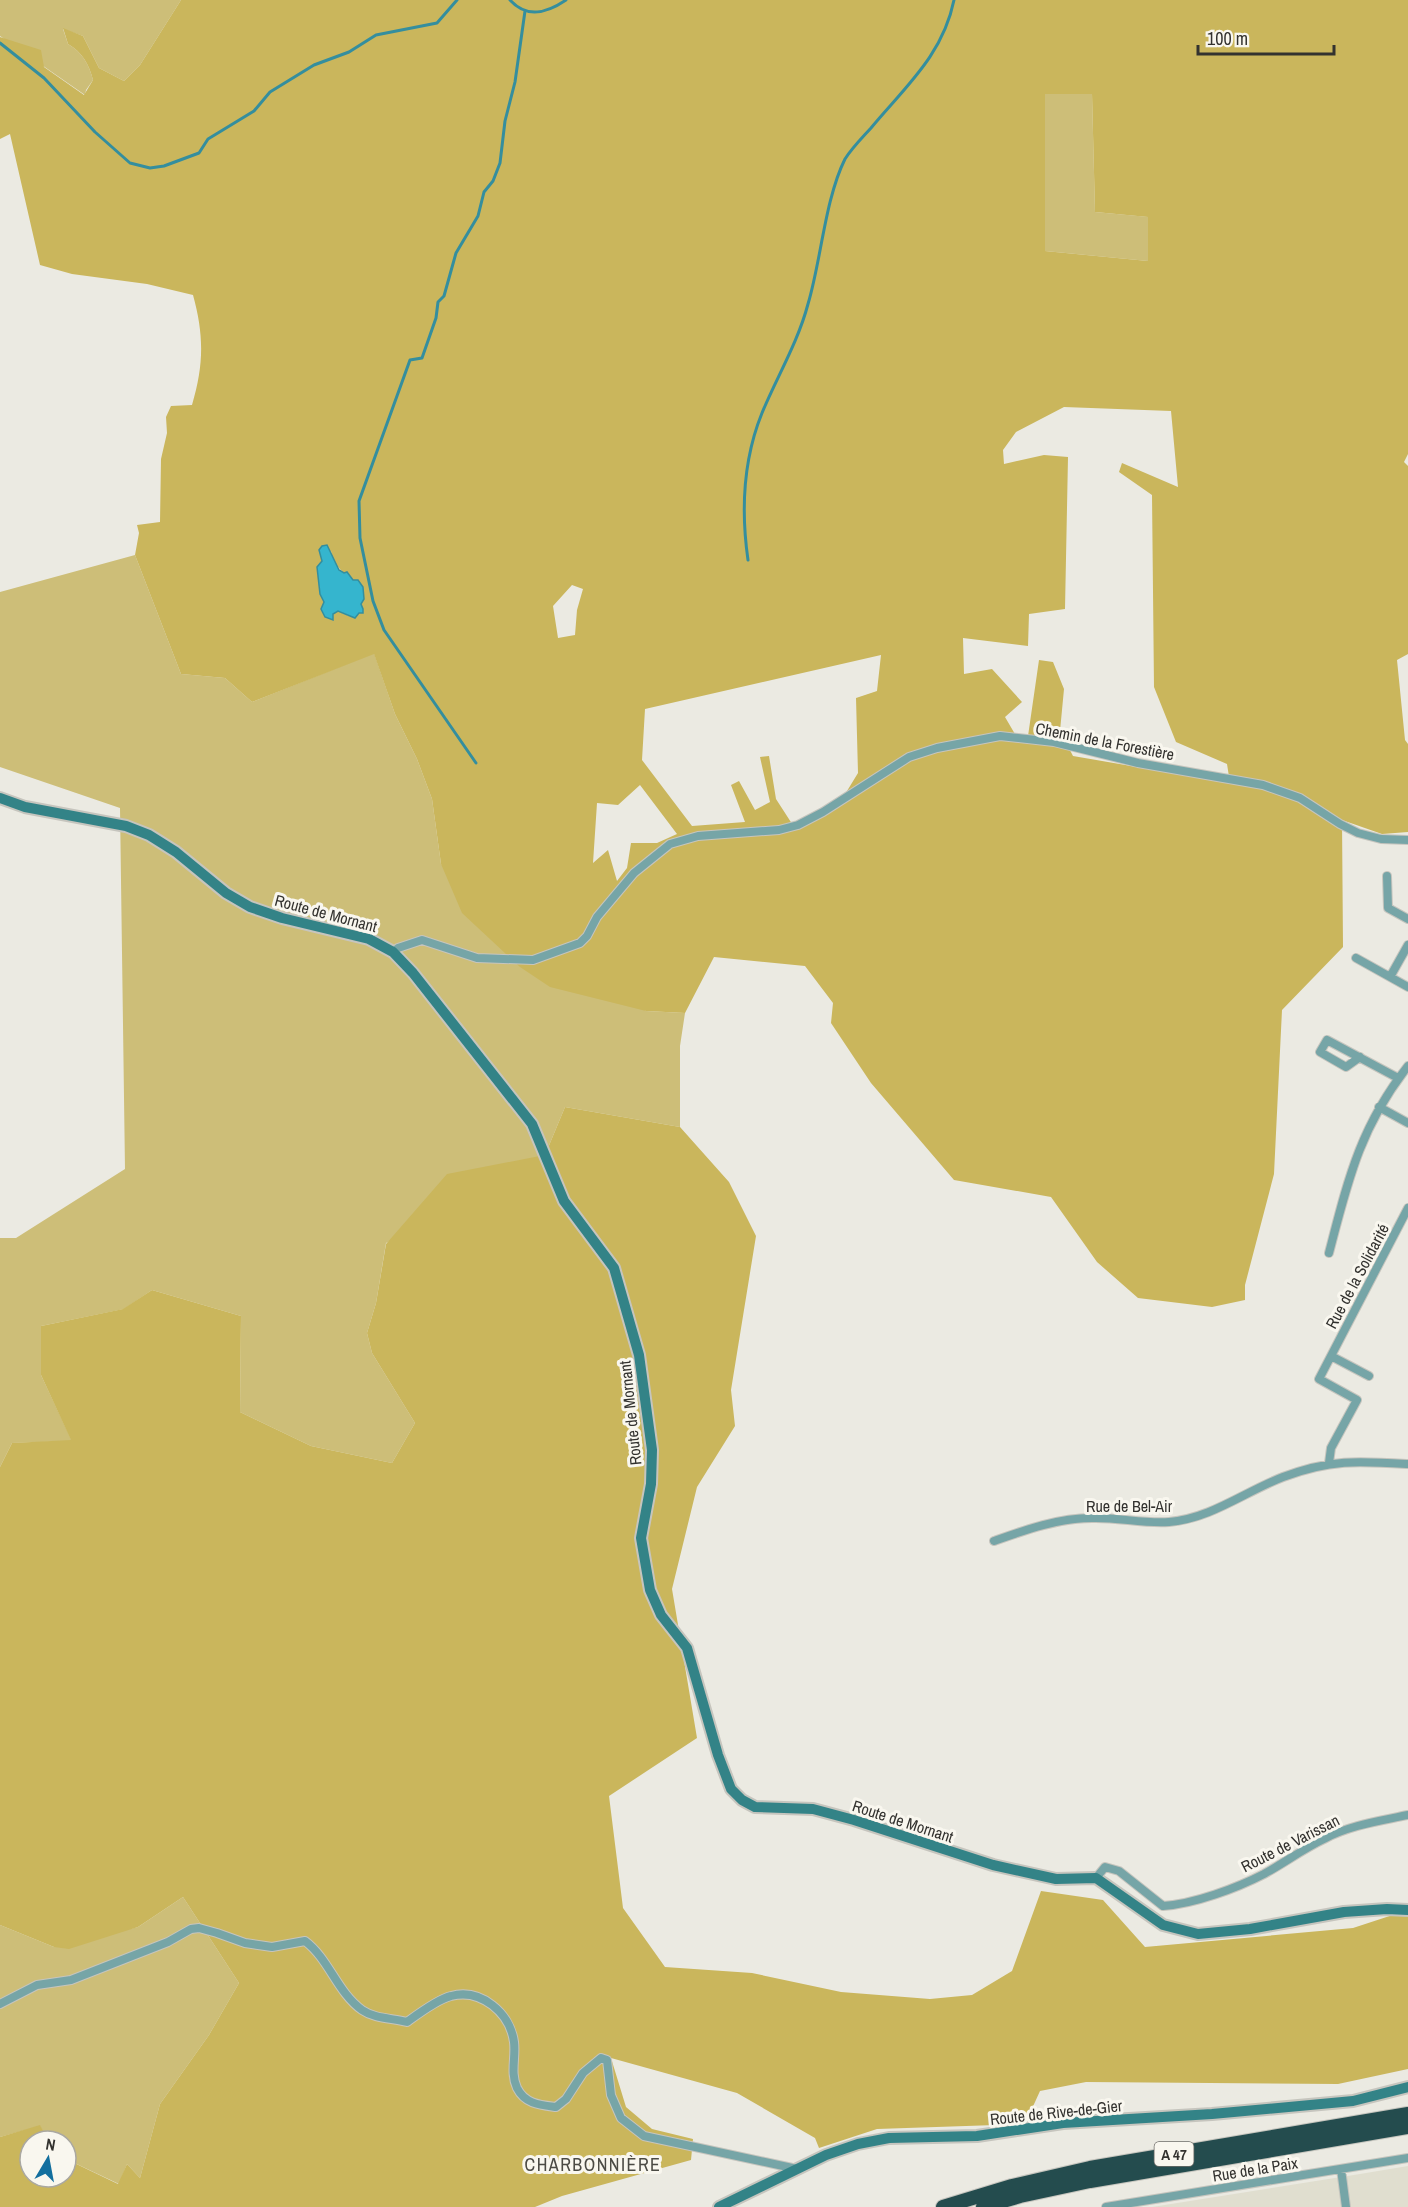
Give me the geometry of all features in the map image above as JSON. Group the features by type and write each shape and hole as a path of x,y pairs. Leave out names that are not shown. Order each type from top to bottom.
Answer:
{"highway":[{"name":"A 47","path":"943,2207 1012,2186 1090,2168 1408,2114"},
{"name":"A 47","path":"984,2207 1020,2196 1090,2181 1408,2127"}],"main road":[{"name":"Route de Mornant","path":"3,802 126,825 149,835 176,852 226,893 250,907 282,918 369,939 393,952 413,973 532,1124 564,1201 614,1268 639,1355 652,1450 651,1484 641,1538 650,1590 661,1615 687,1648 718,1755 731,1789 742,1800 755,1807 813,1809 993,1865 1056,1879 1096,1878"},
{"path":"1096,1878 1163,1925 1198,1934 1250,1929 1344,1912 1408,1910"},
{"name":"Route de Rive-de-Gier","path":"719,2207 826,2155 858,2144 890,2138 977,2136 1063,2122 1212,2114 1353,2101 1408,2086"}],"street":[{"name":"Chemin de la Forestière","path":"393,952 422,940 477,958 533,960 580,943 587,936 597,916 634,873 670,844 698,836 748,834 798,825 824,812 909,757 937,748 1000,736 1054,742 1138,763 1263,785 1300,798 1358,833 1381,839 1408,840"},
{"path":"1388,876 1388,908 1408,919"},
{"path":"1390,977 1408,945"},
{"path":"1356,958 1408,987"},
{"path":"1360,1057 1346,1067 1320,1052 1327,1040 1360,1057 1398,1078"},
{"path":"1329,1253 1360,1144 1379,1107 1408,1066"},
{"path":"1379,1107 1408,1123"},
{"name":"Rue de la Solidarité","path":"1330,1356 1408,1208"},
{"path":"1329,1463 1331,1448 1357,1400 1319,1379 1330,1356 1369,1376"},
{"name":"Rue de Bel-Air","path":"994,1541 1035,1526 1090,1518 1169,1522 1217,1510 1282,1477 1329,1463 1354,1460 1408,1464"},
{"name":"Route de Varissan","path":"1096,1878 1105,1867 1119,1871 1163,1906 1180,1905 1262,1875 1324,1838 1347,1828 1408,1815"},
{"path":"0,2004 37,1985 71,1980 168,1942 191,1929 199,1928 245,1944 272,1947 305,1941 314,1948 348,1998 363,2011 378,2017 407,2022 451,1996 469,1995 491,2003 506,2018 514,2042 512,2067 517,2088 531,2103 556,2107 566,2099 583,2073 601,2058 607,2060 611,2095 621,2118 644,2136 797,2169"},
{"name":"Rue de la Paix","path":"1106,2207 1130,2205 1408,2158"},
{"path":"1341,2169 1346,2207"}],"shaded area":[{"path":"0,0 181,0 140,65 124,81 99,68 83,36 63,29 68,44 81,55 93,80 85,95 0,36"},
{"path":"181,0 1408,0 1408,454 1404,462 1408,466 1408,654 1397,660 1405,740 1408,744 1408,832 1382,834 1342,820 1343,947 1282,1010 1274,1174 1245,1285 1245,1300 1212,1307 1138,1298 1097,1262 1051,1197 954,1180 871,1083 831,1023 833,1003 805,966 714,957 685,1013 646,1011 550,987 520,967 462,913 441,864 432,799 417,759 395,714 374,654 252,702 225,678 181,674 135,555 139,533 137,525 160,522 161,459 167,433 166,417 171,406 192,405 199,377 201,337 193,295 147,284 72,274 40,265 10,134 0,139 0,37 41,50 44,67 84,95 93,80 81,55 68,44 63,28 83,36 99,68 124,81 140,65","holes":["1045,94 1092,94 1095,212 1148,217 1148,261 1045,251","1064,407 1171,411 1178,487 1122,463 1119,472 1152,495 1154,687 1176,742 1227,764 1230,783 1073,756 1060,731 1064,689 1053,662 1039,660 1027,743 1019,741 1005,717 1022,702 992,669 964,674 963,638 1028,646 1029,614 1065,609 1068,457 1044,455 1004,464 1003,450 1016,432","331,551 335,563 363,587 364,599 349,616 338,611 333,614 320,594 317,568","572,585 583,589 577,610 575,635 558,638 553,606","881,655 877,691 856,698 858,773 836,809 796,830 776,799 769,756 760,757 770,802 755,810 739,781 731,785 745,822 692,826 642,760 645,709","640,785 677,834 657,843 631,843 627,868 617,881 608,850 593,863 597,803 618,805"]},
{"path":"1044,94 1092,94 1095,212 1149,217 1148,261 1045,251"},
{"path":"135,555 181,674 225,678 252,702 374,653 395,714 417,759 432,799 441,864 646,1011 685,1013 680,1046 680,1127 565,1107 545,1155 386,1243 376,1303 367,1333 372,1353 415,1423 392,1463 311,1446 240,1412 241,1316 152,1290 124,1309 41,1326 41,1375 72,1441 12,1443 0,1467 0,1238 16,1238 125,1169 120,808 0,767 0,592"},
{"path":"565,1107 680,1127 729,1182 756,1236 731,1390 735,1426 697,1487 672,1589 697,1738 609,1796 623,1908 665,1967 752,1973 841,1992 930,1999 972,1995 1012,1971 1041,1891 1103,1900 1145,1947 1353,1928 1408,1910 1408,2069 1338,2084 1086,2082 1040,2091 1025,2124 877,2129 819,2148 815,2138 737,2093 611,2058 626,2107 652,2129 693,2139 691,2160 562,2196 535,2207 0,2207 0,2137 18,2132 18,2189 78,2189 78,2165 118,2184 127,2164 140,2178 160,2104 209,2035 239,1983 183,1897 138,1927 69,1949 54,1947 0,1925 0,1467 12,1443 71,1440 41,1375 41,1326 123,1309 152,1290 241,1316 240,1412 311,1446 392,1463 415,1423 372,1353 367,1333 376,1303 386,1244 447,1174 545,1155"},
{"path":"183,1897 239,1983 209,2035 160,2104 140,2178 127,2164 119,2184 78,2165 78,2129 42,2129 40,2126 18,2129 18,2132 0,2137 0,1925 54,1947 138,1927"},
{"path":"40,2125 42,2129 27,2129"},
{"path":"1408,2166 1408,2207 1152,2207 1360,2174"}],"water":[{"path":"327,545 339,570 347,572 363,587 364,599 361,604 363,613 359,613 355,618 338,611 333,614 333,620 325,617 321,609 324,602 320,594 317,567 322,561 319,550 322,546"}],"waterway":[{"path":"0,43 44,78 95,132 130,163 150,168 164,166 199,153 208,139 254,111 270,92 314,65 349,52 376,35 437,23 457,0"},
{"path":"510,0 523,10 530,12 544,11 566,0"},
{"path":"748,560 744,504 751,449 762,413 804,318 838,175 851,151 932,54 949,20 954,0"},
{"path":"476,763 384,630 373,601 360,538 359,501 410,360 422,358 436,318 438,302 444,296 456,253 478,216 484,192 493,181 500,163 505,121 515,82 525,11"}],"district":[{"name":"CHARBONNIÈRE","path":"593,2164"}]}
